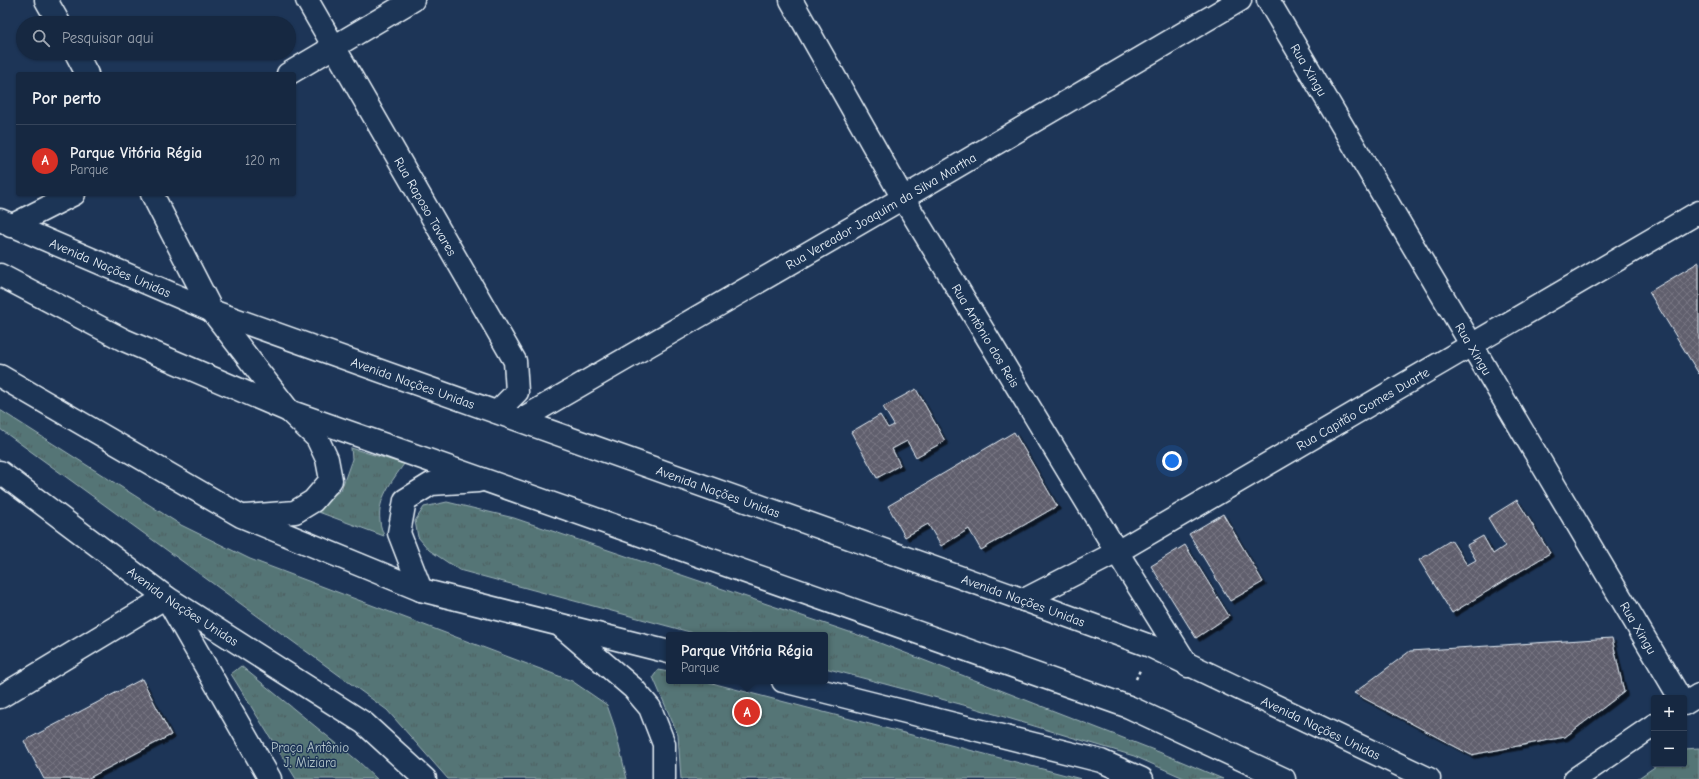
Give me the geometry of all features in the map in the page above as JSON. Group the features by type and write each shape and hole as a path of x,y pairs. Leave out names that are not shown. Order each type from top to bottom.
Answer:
{"street":[{"path":"46,0 55,16"},
{"name":"Rua Raposo Tavares","path":"308,0 514,361 517,392 497,412"},
{"path":"291,72 413,0"},
{"name":"Rua Antônio dos Reis","path":"792,0 903,198 1117,552 1188,666"},
{"name":"Rua Vereador Joaquim da Silva Martha","path":"520,420 903,198 1240,0"},
{"name":"Rua Xingu","path":"1268,0 1678,695"},
{"path":"80,60 86,72"},
{"path":"5,223 69,196"},
{"path":"153,196 212,311 289,411 317,438 327,459 331,480 313,501 295,512 241,516"},
{"name":"Rua Capitão Gomes Duarte","path":"1024,600 1117,552 1473,346 1699,212"},
{"name":"Avenida Nações Unidas","path":"5,223 212,311 1150,646 1188,666 1429,779"},
{"path":"0,275 124,340 289,411 1129,706 1284,779"},
{"path":"0,376 241,516 420,590 666,651"},
{"name":"Avenida Nações Unidas","path":"0,472 166,597 364,723 425,779"},
{"path":"420,590 399,533 405,500 431,484 490,481"},
{"path":"0,697 166,597 270,779"},
{"path":"559,625 633,688 650,708 664,744 664,779"},
{"path":"795,684 1100,761 1142,779"},
{"path":"1687,702 1699,695"},
{"path":"1575,779 1651,727"}],"green space":[{"path":"0,410 181,525 250,559 572,681 607,705 614,725 627,779 448,779 387,710 0,429"},
{"path":"351,448 404,464 386,491 381,505 380,523 384,536 313,510 341,490 352,459"},
{"path":"447,502 514,518 867,638 1159,752 1223,779 1186,779 1134,756 971,707 828,669 828,632 690,632 459,570 429,550 418,537 415,521 424,507"},
{"name":"Praça Antônio J. Miziara","path":"241,666 358,761 377,779 296,779 231,674"},
{"path":"658,670 666,671 666,684 716,684 1081,779 681,779 678,735 653,677"},
{"path":"1699,748 1699,779 1637,779 1655,767 1687,767 1687,749"}],"building":[{"path":"1699,262 1699,374 1649,292"},
{"path":"916,389 945,441 916,457 907,441 892,449 900,465 877,478 851,432 880,415 888,428 894,425 883,407"},
{"path":"1014,432 1057,506 981,550 969,529 941,546 928,524 905,537 888,506"},
{"path":"1517,500 1550,553 1452,613 1419,560 1451,540 1467,565 1476,560 1467,545 1483,536 1493,554 1505,546 1488,518"},
{"path":"1223,514 1263,582 1230,601 1189,534"},
{"path":"1185,545 1229,616 1196,638 1151,566"},
{"path":"1612,638 1624,692 1565,737 1471,755 1354,693 1410,651"},
{"path":"142,679 171,735 87,779 44,779 24,741"}],"place":[{"name":"Parque Vitória Régia","path":"747,712"}]}
